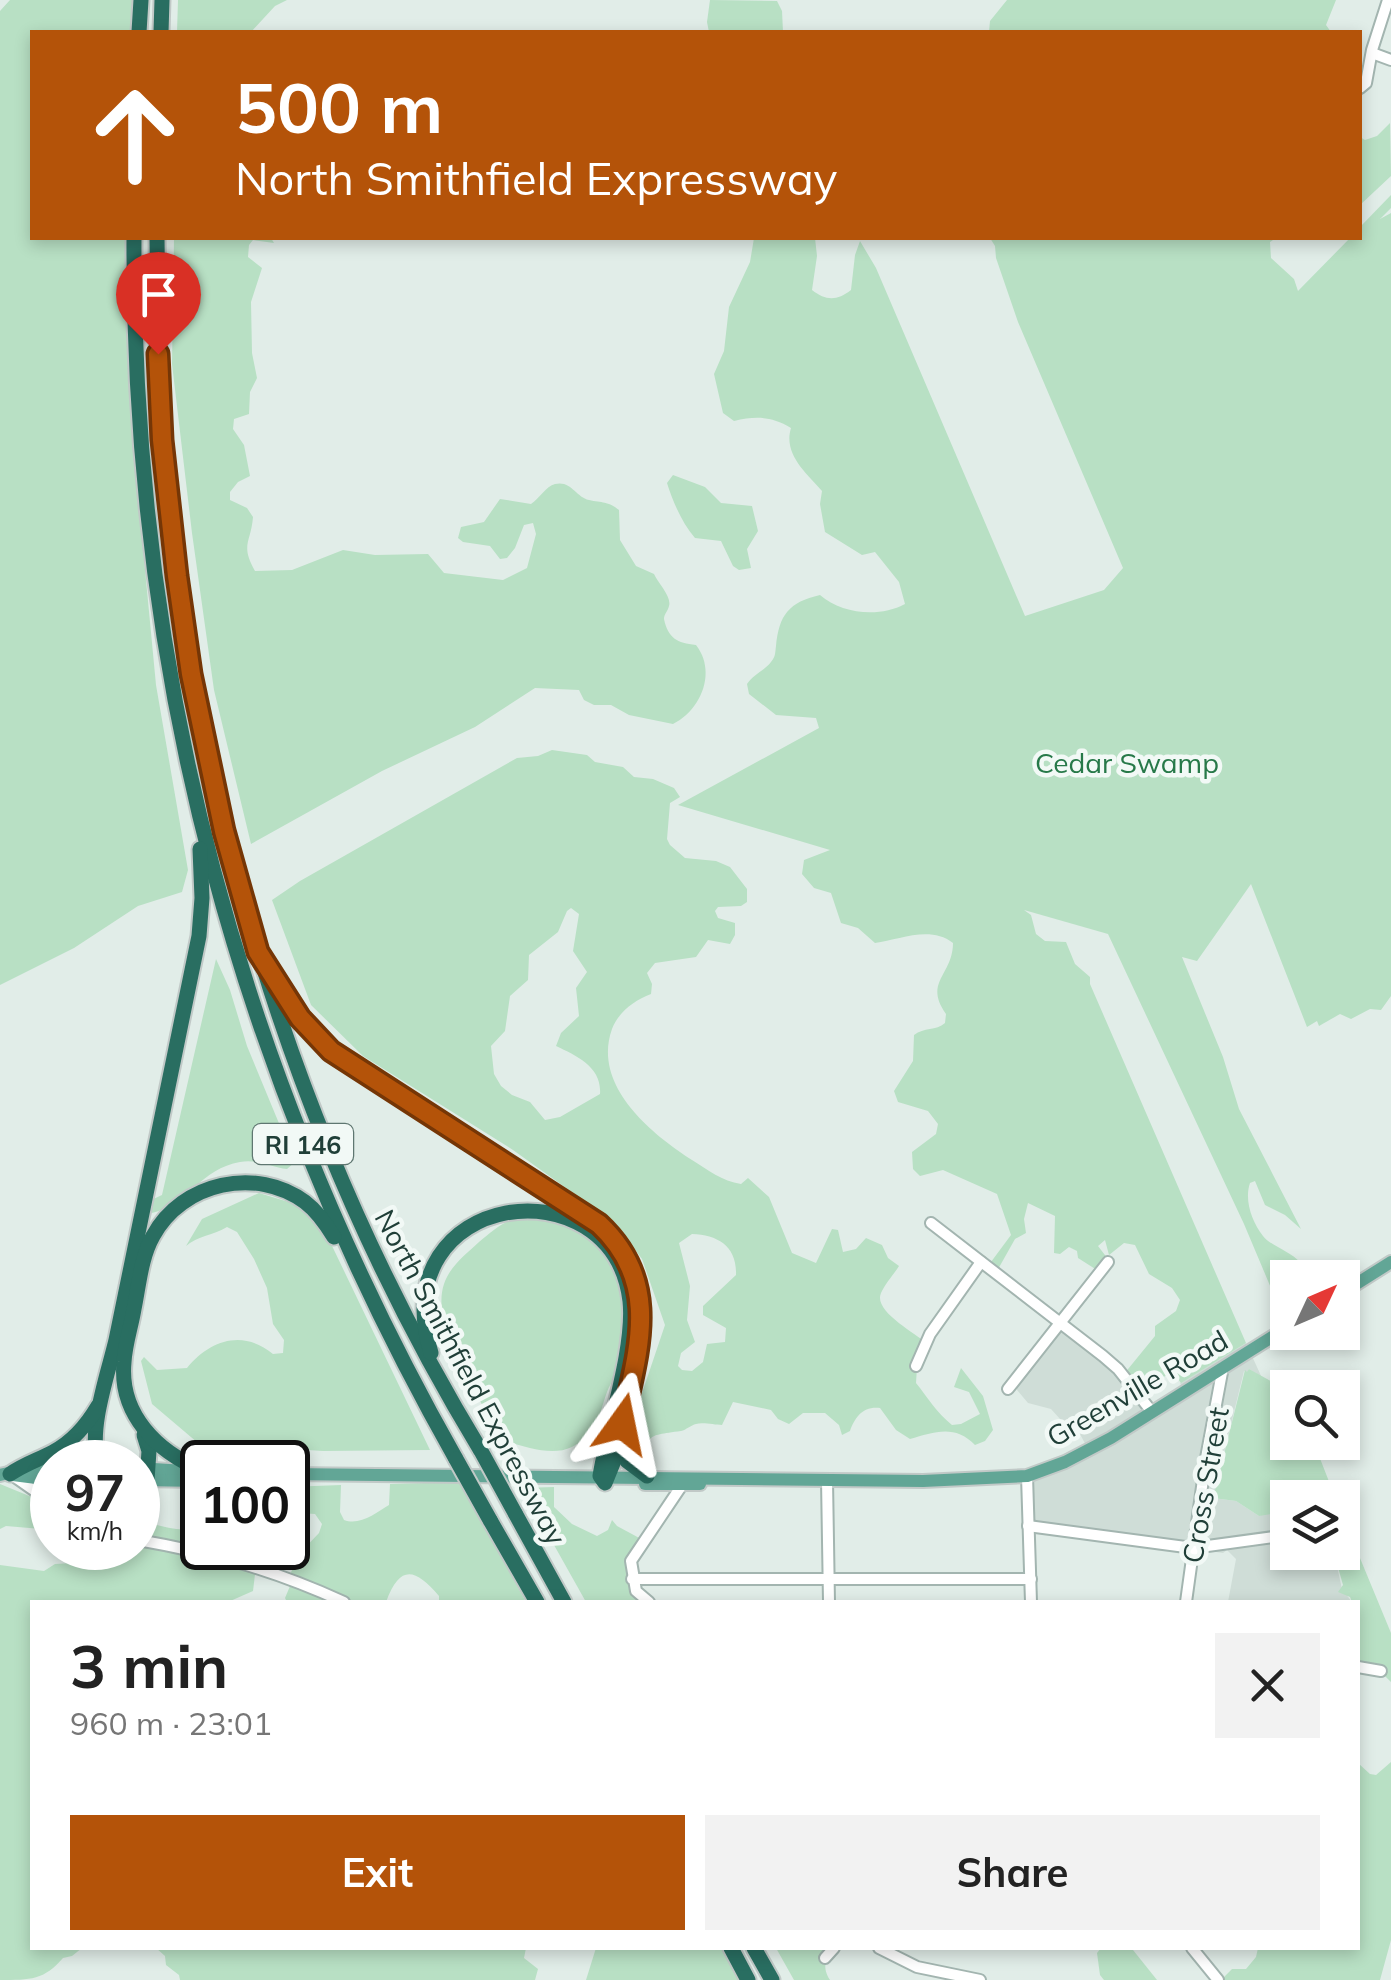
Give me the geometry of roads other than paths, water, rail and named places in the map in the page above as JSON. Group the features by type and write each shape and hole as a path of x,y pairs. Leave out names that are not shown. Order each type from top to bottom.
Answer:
{"highway":[{"path":"139,30 140,0"},
{"path":"161,30 162,0"},
{"name":"North Smithfield Expressway","path":"134,240 144,492 171,682 196,810 221,902 298,1132 361,1280 398,1358 536,1600"},
{"name":"North Smithfield Expressway","path":"157,240 162,440 191,674 216,796 258,952 291,1058 346,1196 403,1316 563,1600"},
{"path":"96,1440 100,1402 198,936 202,898 196,810"},
{"path":"258,952 300,1018 331,1051 599,1224 619,1245 637,1280 642,1311 620,1446 600,1478"},
{"path":"145,1440 126,1390 124,1359 146,1252 161,1223 184,1202 206,1189 232,1183 252,1182 282,1190 304,1201 323,1220 361,1280"},
{"path":"446,1394 423,1323 424,1296 434,1264 454,1238 488,1217 521,1210 558,1215 587,1230 615,1260 627,1287 630,1323 600,1478"},
{"path":"5,1475 62,1446 82,1428 100,1402"},
{"path":"140,1427 180,1461"},
{"path":"620,1446 626,1461 647,1476"},
{"path":"732,1950 748,1980"},
{"path":"755,1950 772,1980"}],"main road":[{"path":"1360,1282 1391,1262"},
{"name":"Greenville Road","path":"310,1478 647,1476 922,1481 1027,1476 1086,1452 1270,1338"},
{"path":"5,1475 30,1468"},
{"path":"5,1475 30,1478"},
{"name":"Greenville Road","path":"310,1478 600,1478 682,1485 765,1480"}],"street":[{"path":"1362,86 1388,0"},
{"path":"1372,54 1391,60"},
{"path":"931,1223 1118,1369 1152,1412"},
{"path":"916,1366 930,1334 980,1262"},
{"path":"1008,1389 1108,1262"},
{"name":"Cross Street","path":"1186,1600 1223,1367"},
{"path":"5,1475 30,1490"},
{"path":"1027,1476 1031,1600"},
{"path":"827,1480 829,1600"},
{"path":"647,1600 636,1590 632,1579 633,1555 682,1485"},
{"path":"1028,1526 1193,1548 1270,1537"},
{"path":"160,1544 211,1552 301,1582 340,1600"},
{"path":"632,1579 1031,1579"},
{"path":"1360,1667 1381,1670"},
{"path":"825,1958 832,1950"},
{"path":"884,1950 917,1968 980,1980"},
{"path":"1194,1950 1218,1980"}],"park label":[{"name":"Cedar Swamp","path":"1127,762"}]}
